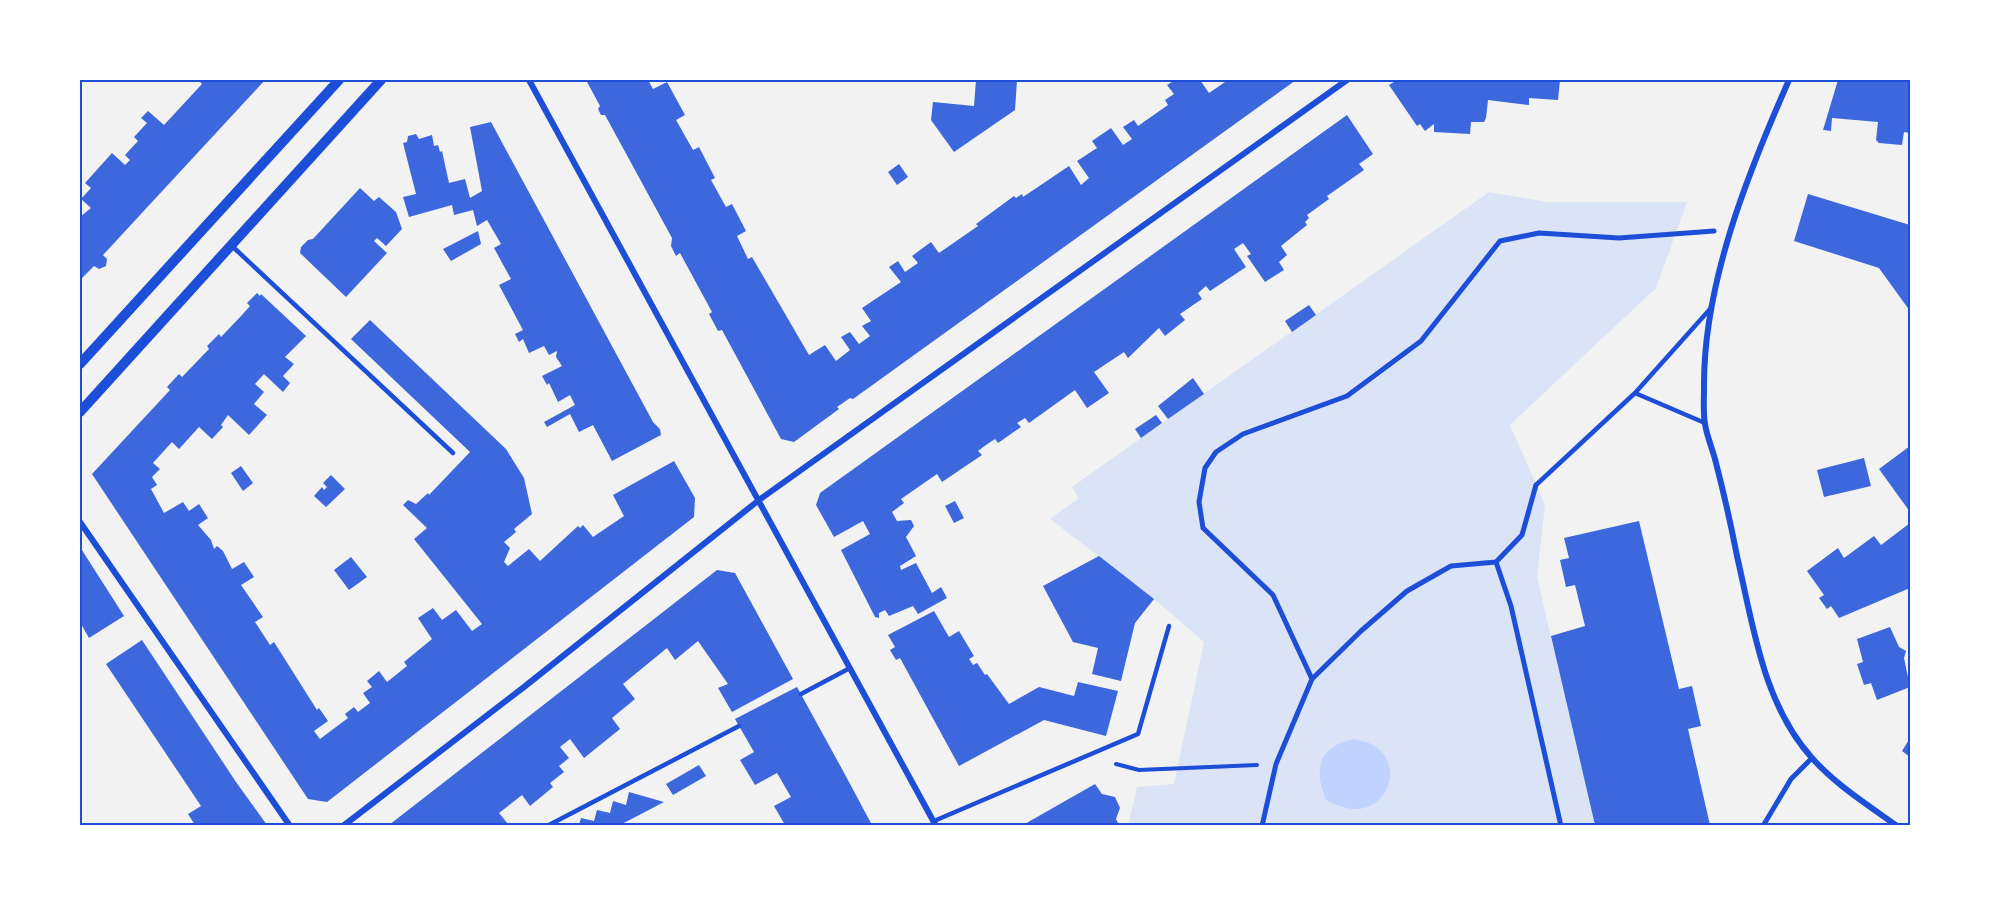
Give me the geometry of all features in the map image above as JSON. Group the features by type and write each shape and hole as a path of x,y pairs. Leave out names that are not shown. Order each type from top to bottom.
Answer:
{"street":[{"path":"80,364 339,80"},
{"path":"80,412 381,80"},
{"path":"529,80 935,823"},
{"path":"343,825 524,687 759,500 1347,80"},
{"path":"1789,80 1759,148 1731,234 1712,306 1704,363 1705,423 1767,677 1786,723 1812,758 1841,785 1897,825"},
{"path":"1312,679 1273,595 1203,528 1199,502 1205,468 1216,452 1243,434 1347,396 1421,341 1500,241 1539,233 1619,238 1714,231"},
{"path":"1262,825 1276,764 1312,679 1361,631 1407,591 1451,566 1496,562 1522,535 1536,485"},
{"path":"80,522 290,825"},
{"path":"1496,562 1511,606 1561,825"},
{"path":"1763,825 1791,779 1812,758"}],"lane":[{"path":"230,244 453,453"},
{"path":"1536,485 1635,393 1712,306"},
{"path":"1635,393 1705,423"},
{"path":"935,823 1138,734 1169,626"},
{"path":"801,694 850,668"},
{"path":"548,825 739,726"}],"path":[{"path":"1086,756 1140,770 1276,764"}],"shaded area":[{"path":"1489,192 1548,202 1687,202 1656,288 1510,425 1545,505 1537,577 1595,825 1128,825 1137,787 1174,784 1204,642 1154,599 1050,519 1079,498 1072,487"}],"water":[{"path":"1355,739 1373,745 1384,755 1389,767 1389,780 1385,793 1376,803 1363,808 1346,808 1326,800 1322,789 1320,769 1322,760 1333,747"}],"building":[{"path":"198,80 265,80 103,255 107,259 106,266 99,269 94,266 80,280 80,217 91,208 81,199 91,188 85,183 112,153 125,165 130,160 125,155 138,141 134,137 147,123 141,118 148,111 164,125 202,84"},
{"path":"586,80 648,80 653,89 667,82 685,115 676,120 693,150 699,147 715,178 711,180 726,207 732,204 746,231 737,236 748,259 752,257 809,355 825,345 836,361 850,350 841,337 850,332 859,344 870,336 862,326 871,321 862,308 901,282 889,267 898,261 905,272 918,263 912,256 931,242 939,253 978,226 976,224 1014,196 1016,198 1022,194 1023,197 1069,166 1081,185 1089,178 1077,161 1097,148 1092,141 1111,128 1123,145 1132,139 1123,127 1134,120 1138,126 1168,105 1165,100 1174,94 1167,85 1175,80 1200,80 1209,93 1228,80 1233,82 1237,80 1296,80 853,399 850,398 837,407 839,409 794,442 781,439 722,330 718,331 709,314 712,312 680,253 676,256 671,246 672,238 605,115 601,115 598,109 600,106"},
{"path":"976,80 1017,80 1015,110 954,152 931,120 933,102 974,106"},
{"path":"1397,80 1560,80 1558,100 1529,98 1529,105 1488,100 1484,122 1471,122 1470,134 1434,132 1434,124 1425,131 1420,124 1417,126 1389,85"},
{"path":"1838,80 1910,80 1910,133 1904,132 1902,145 1879,143 1876,140 1878,122 1832,118 1831,131 1823,130"},
{"path":"1347,115 1373,154 1359,164 1364,170 1327,196 1329,199 1307,215 1309,218 1305,222 1307,225 1281,246 1287,255 1279,262 1284,270 1265,282 1247,256 1251,254 1243,243 1234,249 1246,267 1210,291 1206,286 1198,293 1202,299 1180,314 1185,320 1165,336 1159,328 1128,358 1124,352 1094,372 1109,393 1087,408 1075,390 1029,423 1025,418 1017,423 1021,427 998,443 995,439 986,445 978,451 982,455 942,482 937,474 901,499 904,503 892,512 897,521 911,520 914,526 906,537 916,556 900,566 901,570 916,563 932,593 941,587 947,598 918,614 913,606 889,616 885,610 879,613 879,618 875,617 841,550 870,534 863,521 834,537 816,505 820,493"},
{"path":"491,122 653,422 660,429 661,435 612,461 593,425 579,432 570,414 547,427 544,422 575,405 570,395 558,402 549,383 547,385 542,376 562,366 556,357 557,351 549,355 544,346 529,353 523,339 519,342 515,334 523,330 499,285 511,279 494,248 501,244 487,220 477,226 473,210 454,215 452,205 409,217 403,197 416,194 403,143 407,142 408,136 416,134 419,139 432,135 434,146 438,145 440,152 442,151 449,183 465,179 470,198 482,191 470,127"},
{"path":"899,164 908,177 897,185 888,172"},
{"path":"360,188 374,201 379,197 396,212 402,229 386,246 377,238 374,241 387,253 346,297 300,253 301,247 308,240 313,239"},
{"path":"1808,194 1910,225 1910,311 1879,268 1794,241"},
{"path":"478,231 481,244 451,261 443,249"},
{"path":"257,293 260,296 261,294 306,336 285,357 294,364 283,376 290,383 283,392 264,374 255,384 264,392 254,404 267,415 249,435 228,415 221,425 223,427 212,439 199,427 179,449 172,442 153,463 160,469 152,477 157,485 151,489 164,513 183,502 189,511 199,504 208,518 198,525 211,540 214,549 217,546 223,551 232,569 244,562 254,577 241,585 263,617 255,622 270,645 274,642 317,710 319,708 328,721 314,731 320,739 348,718 345,714 354,707 358,712 370,703 363,693 372,687 367,681 379,671 387,682 407,666 404,662 432,639 418,618 433,608 442,620 456,610 472,631 482,624 414,539 427,528 403,505 408,500 416,504 428,493 429,495 470,452 351,339 370,320 506,449 524,478 532,514 514,529 516,532 504,542 510,548 504,562 508,566 529,549 540,561 578,526 580,528 583,525 593,537 624,516 613,495 674,461 695,498 694,517 327,802 308,799 92,474 170,390 167,387 179,374 182,377 209,349 207,346 219,334 221,337 242,315 250,306 247,303"},
{"path":"1309,305 1316,315 1292,332 1285,321"},
{"path":"1193,378 1204,394 1168,419 1158,406"},
{"path":"1156,415 1162,423 1141,438 1135,429"},
{"path":"1910,446 1910,512 1879,469"},
{"path":"1864,458 1871,486 1824,497 1817,470"},
{"path":"241,466 253,483 243,491 231,473"},
{"path":"331,475 345,489 326,507 314,496 322,487 324,490 327,487 323,483"},
{"path":"955,501 964,518 954,523 945,506"},
{"path":"1639,521 1679,689 1692,686 1701,726 1688,729 1710,825 1595,825 1551,636 1585,626 1575,585 1566,587 1560,560 1569,558 1564,538"},
{"path":"1910,523 1910,588 1839,618 1831,606 1827,609 1819,598 1824,595 1807,571 1838,548 1844,558 1874,536 1881,545"},
{"path":"80,547 124,616 89,638 80,622"},
{"path":"1099,556 1154,599 1135,623 1121,681 1092,674 1098,648 1073,642 1043,586"},
{"path":"351,557 367,577 349,590 334,570"},
{"path":"717,570 735,573 793,679 732,712 718,688 728,684 698,641 675,660 667,648 623,684 635,699 612,718 620,729 584,758 570,739 560,747 569,758 559,766 564,772 550,783 553,787 530,806 522,795 499,813 508,824 389,825"},
{"path":"934,611 949,637 959,631 974,656 969,659 973,665 977,663 1009,704 1039,687 1074,696 1078,682 1118,691 1106,736 1044,720 959,766 900,658 896,660 890,650 895,647 888,635"},
{"path":"1890,627 1899,647 1906,651 1904,658 1910,687 1877,700 1871,683 1864,685 1857,664 1863,662 1857,639"},
{"path":"142,640 267,825 195,825 188,814 201,806 106,664"},
{"path":"797,687 872,825 785,825 774,806 791,797 777,773 755,785 740,760 754,752 735,719"},
{"path":"1910,738 1910,757 1902,751"},
{"path":"699,765 706,776 673,795 666,784"},
{"path":"1095,784 1102,794 1115,797 1120,808 1116,819 1119,825 1023,825"},
{"path":"629,792 664,802 620,825 579,825 581,818 594,821 597,810 610,813 613,801 626,805"}]}
